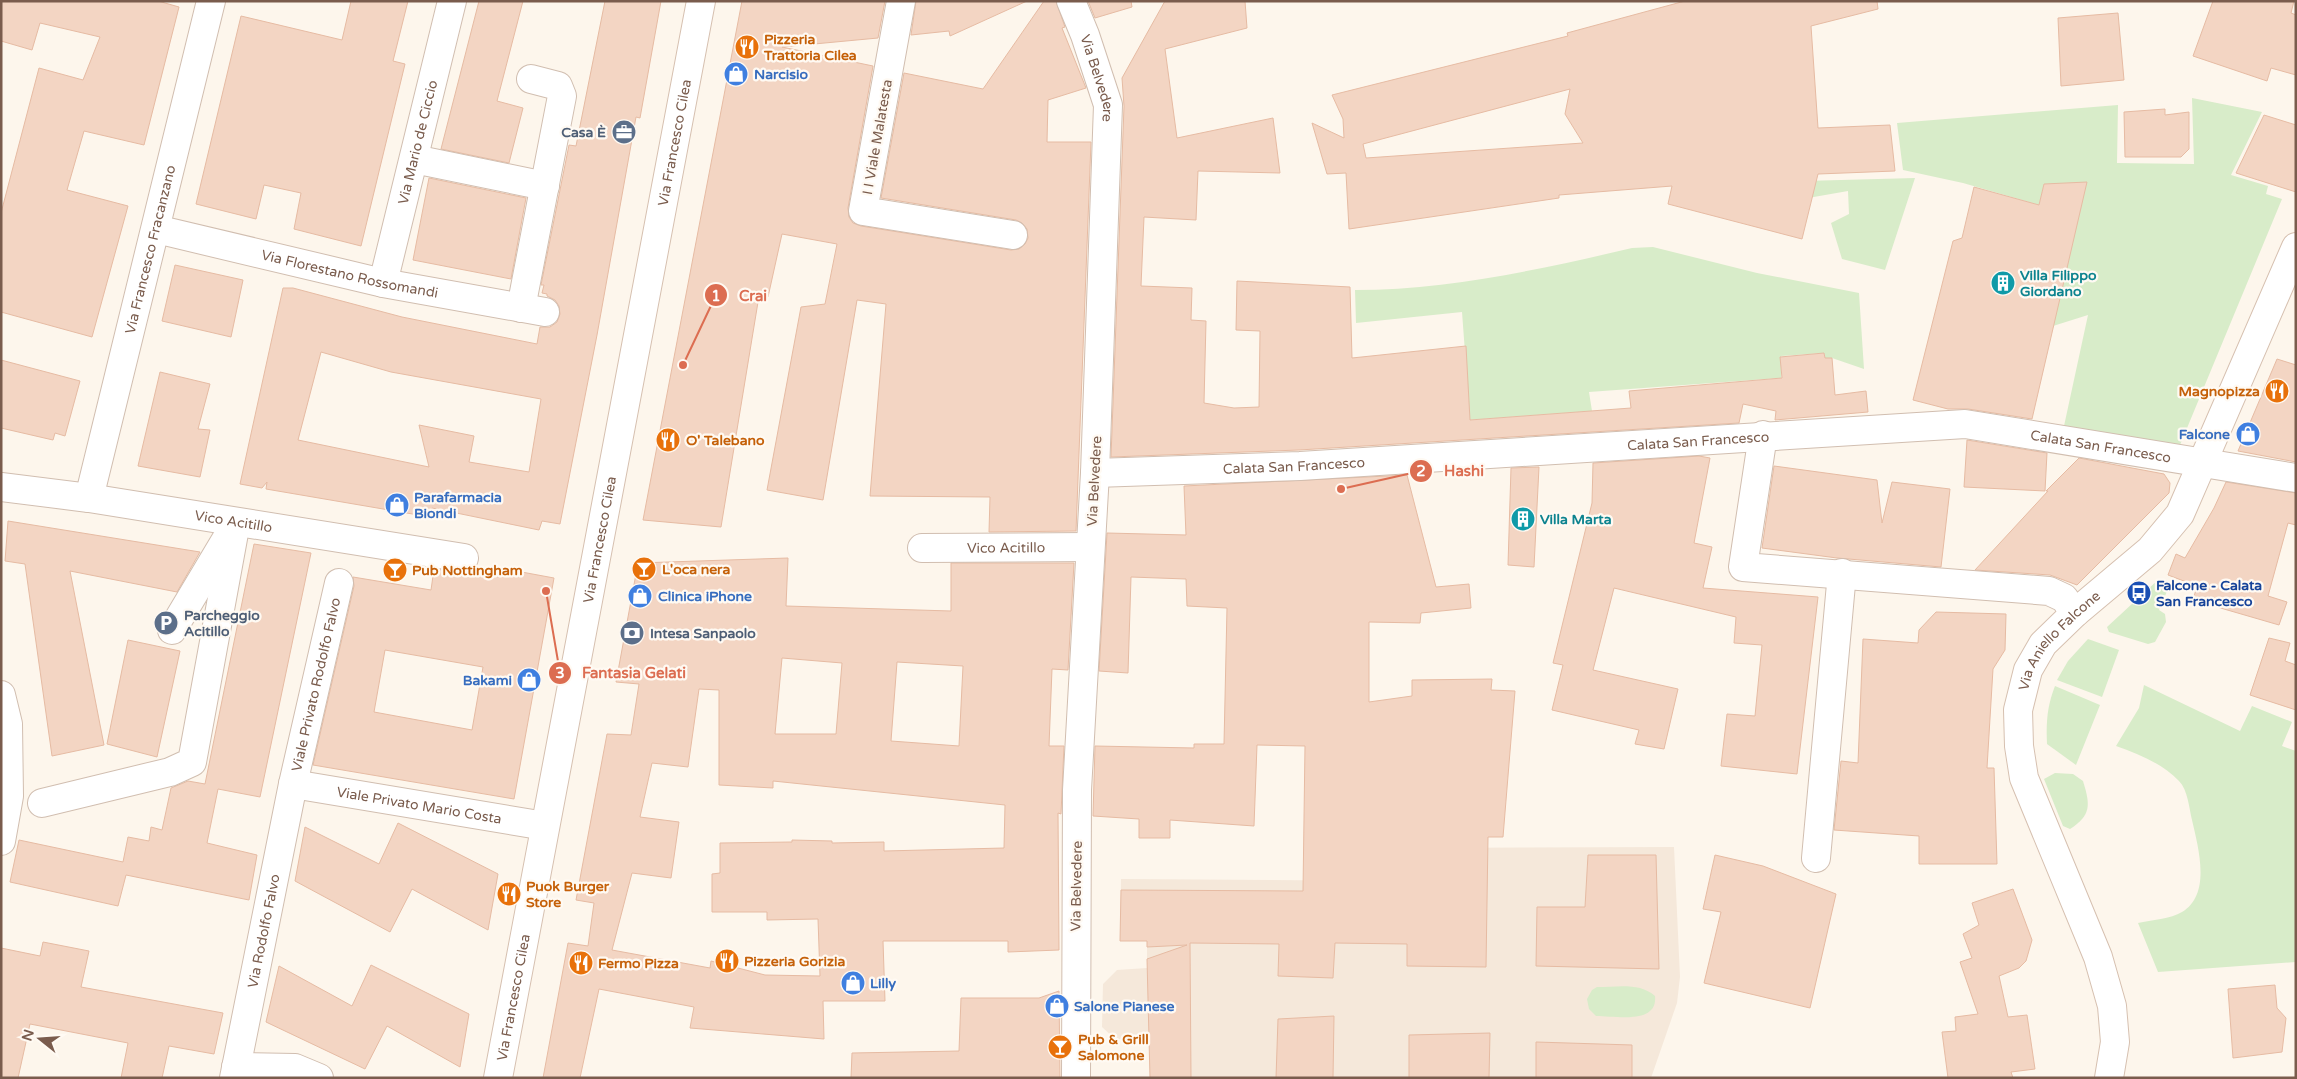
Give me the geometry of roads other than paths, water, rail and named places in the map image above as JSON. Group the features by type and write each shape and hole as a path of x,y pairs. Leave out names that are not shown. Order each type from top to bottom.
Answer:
{"street":[{"name":"Via Francesco Fracanzano","path":"89,498 211,1"},
{"name":"Via Mario de Ciccio","path":"383,283 452,1"},
{"name":"Via Francesco Cilea","path":"498,1078 701,1"},
{"name":"I I Viale Malatesta","path":"901,1 863,211 1013,235"},
{"name":"Via Belvedere","path":"1071,1 1086,34 1108,105 1095,473 1077,790 1076,1078"},
{"path":"414,159 545,186 562,96 558,86 531,79"},
{"name":"Via Florestano Rossomandi","path":"156,229 383,283 533,310 545,186"},
{"name":"Via Aniello Falcone","path":"2109,1078 2115,1042 2112,1006 2098,957 2024,778 2019,746 2018,710 2028,670 2043,644 2075,612 2150,550 2180,514 2296,247"},
{"name":"Calata San Francesco","path":"1095,473 1300,466 1763,435 1965,424 2296,478"},
{"path":"1763,435 1743,567 1842,573 2049,591 2064,598 2075,612"},
{"name":"Vico Acitillo","path":"1,488 89,498 464,558"},
{"path":"172,630 236,522"},
{"path":"42,803 170,772 192,762 236,522"},
{"name":"Vico Acitillo","path":"922,548 1090,548"},
{"path":"1816,858 1842,573"},
{"name":"Viale Privato Rodolfo Falvo","path":"293,784 339,583"},
{"path":"1,695 8,724 10,796 1,841"},
{"name":"Viale Privato Mario Costa","path":"293,784 545,826"},
{"name":"Via Rodolfo Falvo","path":"235,1072 293,784"},
{"path":"235,1072 295,1068 319,1078"}],"place":[{"name":"Pizzeria Trattoria Cilea","path":"747,47"},
{"name":"Narcisio","path":"736,74"},
{"name":"Casa È","path":"624,132"},
{"name":"Villa Filippo Giordano","path":"2003,283"},
{"name":"Crai","path":"683,365"},
{"name":"Magnopizza","path":"2277,391"},
{"name":"Falcone","path":"2248,434"},
{"name":"O' Talebano","path":"668,440"},
{"name":"Hashi","path":"1341,489"},
{"name":"Parafarmacia Biondi","path":"397,505"},
{"name":"Villa Marta","path":"1523,519"},
{"name":"L'oca nera","path":"644,569"},
{"name":"Pub Nottingham","path":"395,570"},
{"name":"Fantasia Gelati","path":"546,591"},
{"name":"Falcone - Calata San Francesco","path":"2139,593"},
{"name":"Clinica iPhone","path":"640,596"},
{"name":"Parcheggio Acitillo","path":"166,623"},
{"name":"Intesa Sanpaolo","path":"632,633"},
{"name":"Bakami","path":"529,680"},
{"name":"Puok Burger Store","path":"509,894"},
{"name":"Pizzeria Gorizia","path":"727,961"},
{"name":"Fermo Pizza","path":"581,963"},
{"name":"Lilly","path":"853,983"},
{"name":"Salone Pianese","path":"1057,1006"},
{"name":"Pub & Grill Salomone","path":"1060,1047"}]}
